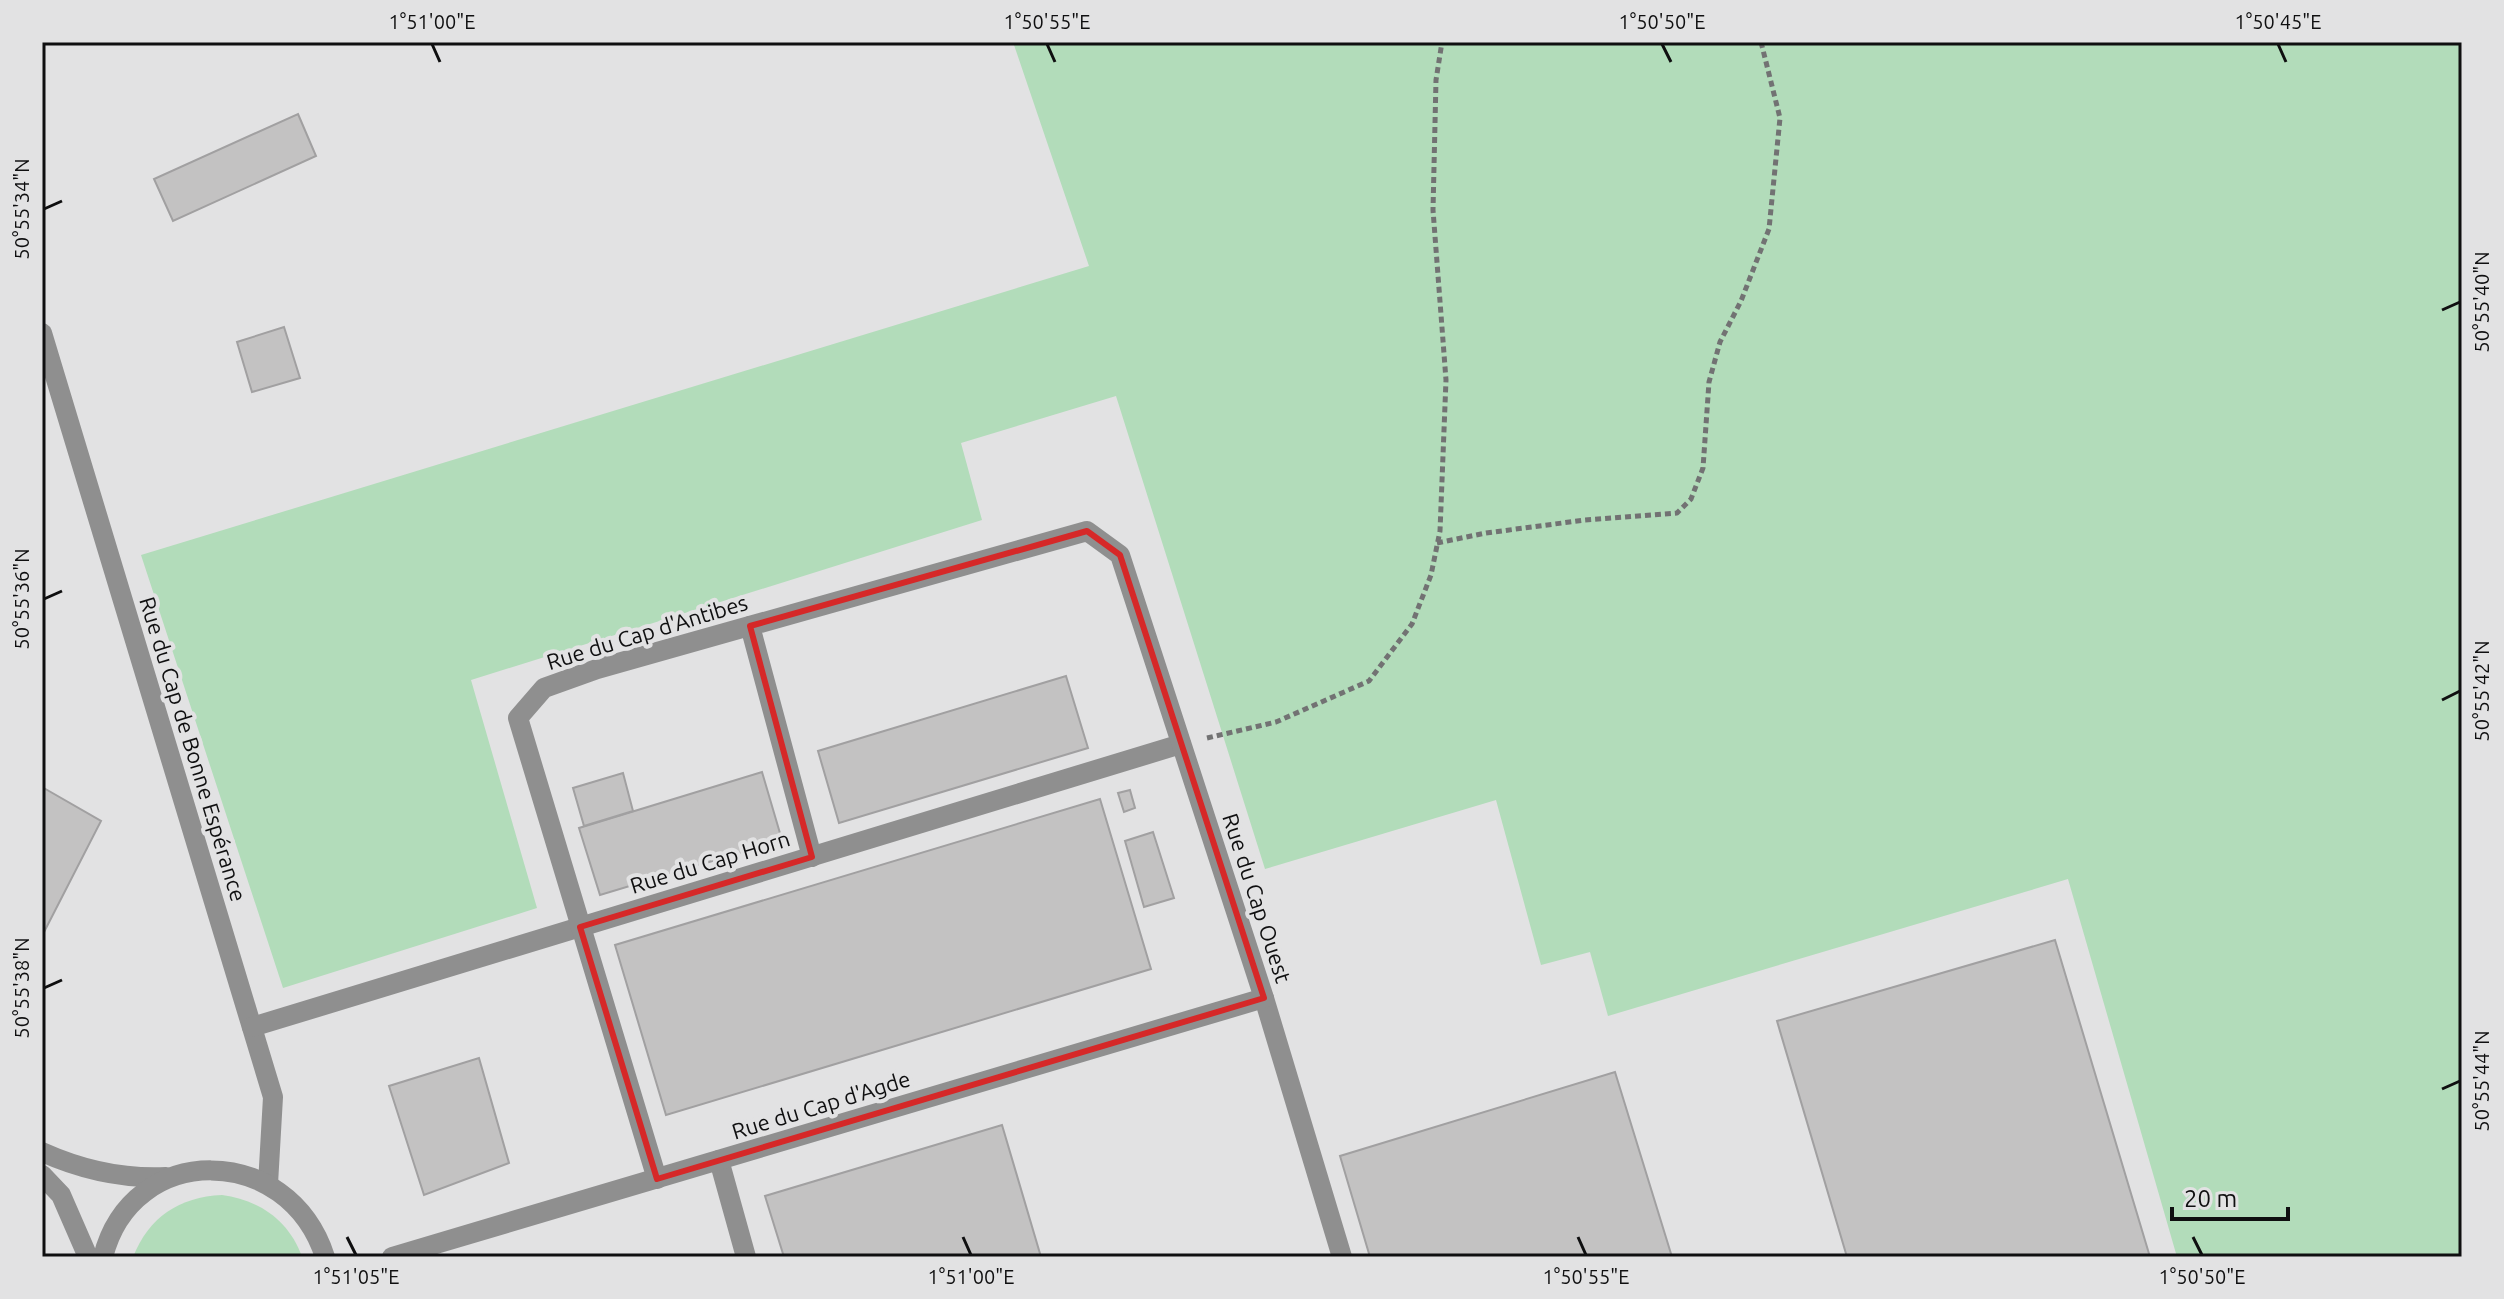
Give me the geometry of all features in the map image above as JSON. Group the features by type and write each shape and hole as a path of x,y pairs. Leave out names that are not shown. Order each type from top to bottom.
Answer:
{"street":[{"name":"Rue du Cap de Bonne Espérance","path":"42,333 273,1097 268,1184"},
{"name":"Rue du Cap d'Antibes","path":"657,1179 518,718 544,688 597,669 1087,531 1120,555"},
{"name":"Rue du Cap Ouest","path":"1120,555 1264,998 1342,1257"},
{"path":"750,626 812,857"},
{"name":"Rue du Cap Horn","path":"252,1027 1181,744"},
{"name":"Rue du Cap d'Agde","path":"392,1257 1264,998"},
{"path":"42,1152 88,1169 120,1176 174,1177 212,1170 231,1171 268,1184 298,1207 319,1239 325,1257"},
{"path":"719,1160 746,1257"},
{"path":"42,1175 61,1195 88,1257"},
{"path":"103,1257 111,1232 123,1214 137,1199 174,1177"}],"path":[{"path":"1181,744 1276,722 1369,681 1412,624 1431,575 1437,543 1446,380 1433,210 1436,80 1442,42"},
{"path":"1437,543 1585,520 1677,513 1691,499 1703,468 1709,382 1720,342 1741,301 1769,229 1780,118 1761,42"}],"highlighted area":[{"path":"1087,531 1120,555 1264,998 657,1179 580,927 812,857 750,626"}],"green space":[{"path":"1013,42 2462,42 2462,1257 2177,1257 2068,879 1608,1016 1590,952 1541,965 1496,800 1265,869 1116,396 961,443 982,520 471,680 537,908 283,988 141,555 1089,266"},
{"path":"222,1195 248,1202 271,1214 289,1232 302,1257 133,1257 148,1231 167,1212 192,1200"}],"building":[{"path":"298,114 316,156 173,221 154,179"},
{"path":"284,327 300,378 252,392 237,342"},
{"path":"1066,676 1088,748 839,823 818,751"},
{"path":"762,772 782,840 600,895 579,828"},
{"path":"623,773 633,811 584,826 573,788"},
{"path":"42,787 101,821 42,936"},
{"path":"1130,790 1135,808 1124,812 1118,793"},
{"path":"1100,799 1151,969 666,1115 615,945"},
{"path":"1153,832 1174,898 1144,907 1125,841"},
{"path":"2055,940 2150,1257 1847,1257 1777,1021"},
{"path":"479,1058 509,1163 424,1195 389,1086"},
{"path":"1615,1072 1672,1257 1370,1257 1340,1156"},
{"path":"1002,1125 1041,1257 784,1257 765,1196"}]}
